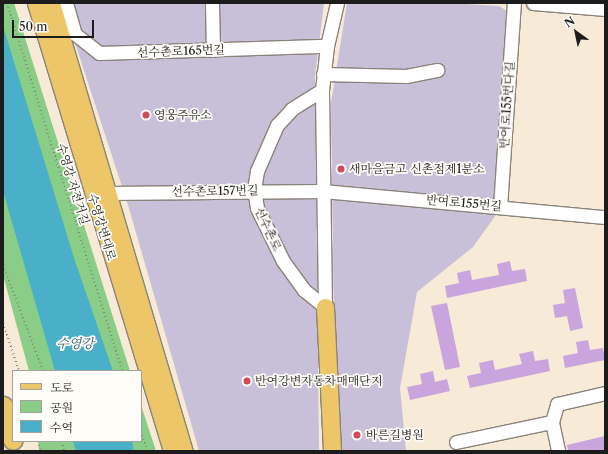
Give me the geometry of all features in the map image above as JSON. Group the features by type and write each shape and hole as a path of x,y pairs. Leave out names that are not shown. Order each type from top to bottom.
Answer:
{"highway":[{"path":"3,406 12,438"}],"main road":[{"name":"수영강변대로","path":"36,3 172,451"},
{"name":"수영강변대로","path":"51,3 184,451"},
{"path":"325,307 332,451"}],"street":[{"name":"선수촌로165번길","path":"66,3 75,34 100,53 327,46"},
{"path":"212,3 213,50"},
{"path":"325,307 322,90 327,46 337,3"},
{"name":"반여로155번다길","path":"500,206 514,3"},
{"path":"533,3 605,9"},
{"path":"323,74 406,76 437,70"},
{"name":"선수촌로","path":"322,90 292,109 277,125 257,171 254,189 257,208 283,260 304,290 325,307"},
{"name":"선수촌로157번길","path":"107,193 254,189 323,191"},
{"name":"반여로155번길","path":"323,191 500,206 605,217"},
{"path":"558,451 552,422 557,404 605,393"},
{"path":"456,442 552,422"}],"path":[{"name":"수영강 자전거길","path":"7,3 122,370"},
{"path":"3,265 43,370"},
{"path":"3,323 19,370"},
{"path":"142,434 147,451"}],"shaded area":[{"path":"62,3 324,3 315,76 319,451 199,451 128,205"},
{"path":"347,3 448,3 499,6 509,12 494,192 496,215 473,247 417,292 400,388 406,451 341,451 334,324 331,103"}],"green space":[{"path":"3,3 14,3 130,370 29,370 3,275"},
{"path":"142,408 156,451 39,451 38,442 142,442"}],"water":[{"name":"수영강","path":"3,26 75,261 113,370 55,370 3,191"},
{"path":"73,442 132,442 134,451 76,451"}],"building":[{"path":"510,261 512,271 525,269 527,281 447,298 445,286 459,283 457,273 470,270 472,280 499,275 497,264"},
{"path":"575,288 583,328 570,331 567,316 555,318 553,305 565,303 563,290"},
{"path":"447,303 460,367 445,370 431,306"},
{"path":"588,340 590,350 603,348 605,360 565,368 563,356 578,353 576,342"},
{"path":"533,351 535,361 548,359 550,371 470,388 467,376 481,373 479,363 493,360 495,370 522,364 519,354"},
{"path":"433,371 435,382 447,379 450,391 410,400 407,387 422,384 420,374"},
{"path":"605,436 605,451 568,451 567,445"}],"place":[{"name":"영웅주유소","path":"146,115"},
{"name":"새마을금고 신촌점제1분소","path":"341,169"},
{"name":"반여강변자동차매매단지","path":"247,381"},
{"name":"바른길병원","path":"357,435"}]}
